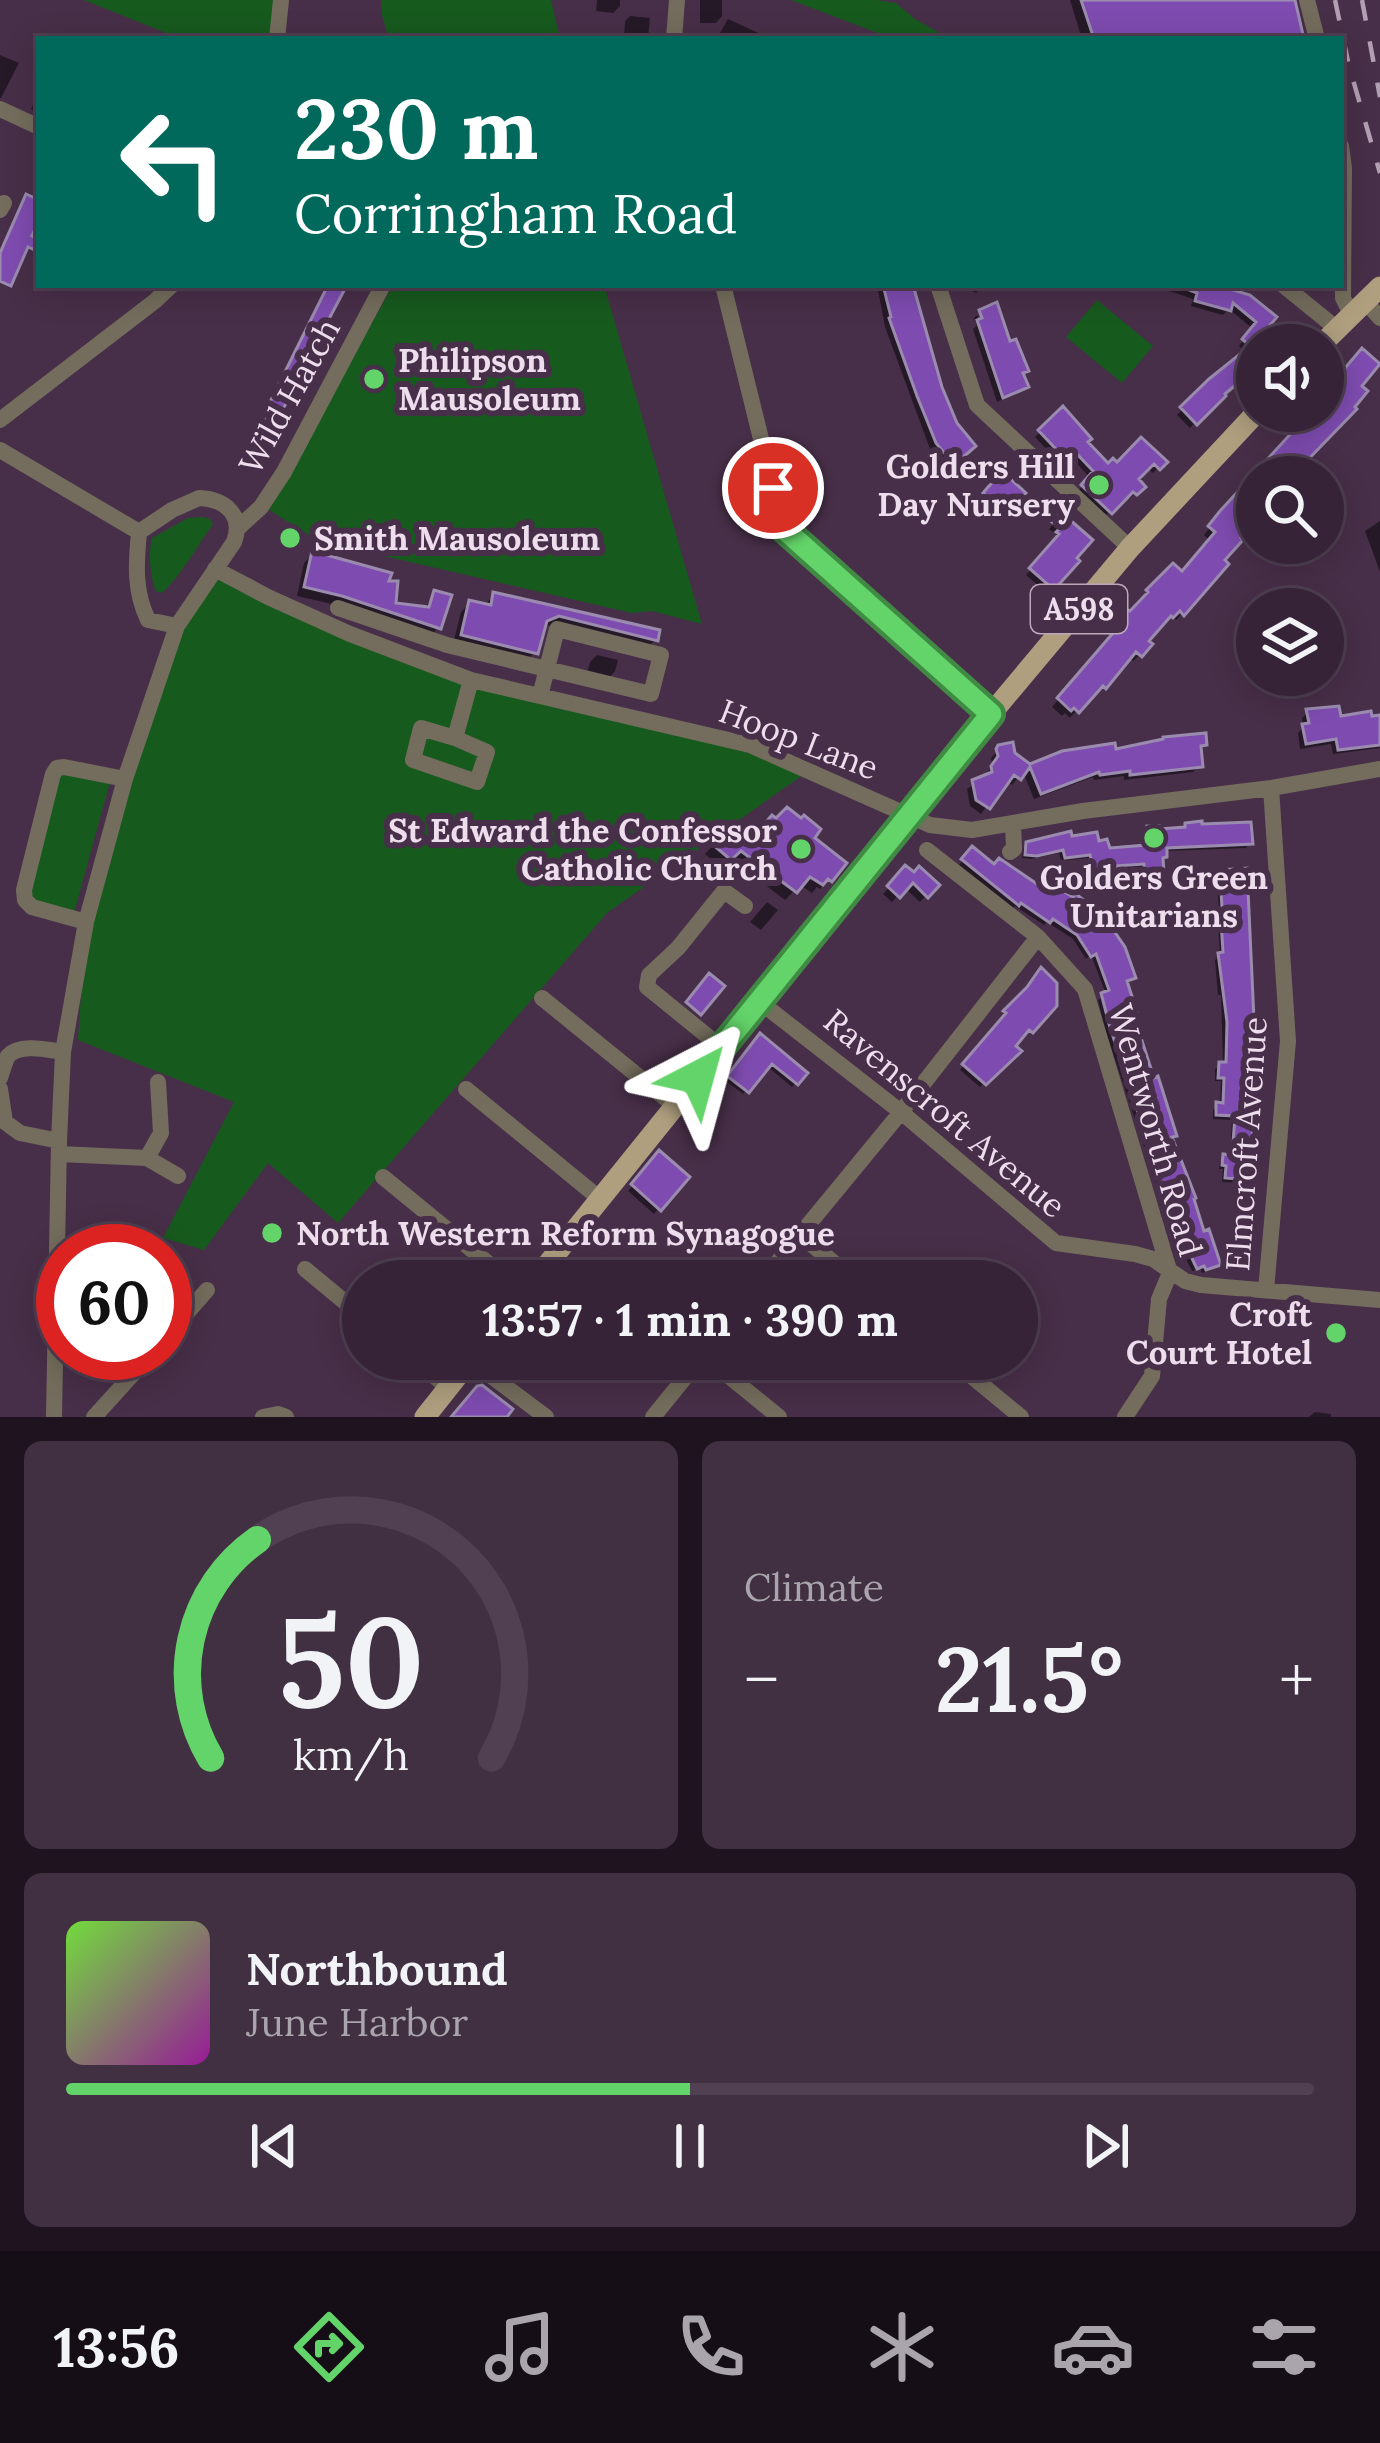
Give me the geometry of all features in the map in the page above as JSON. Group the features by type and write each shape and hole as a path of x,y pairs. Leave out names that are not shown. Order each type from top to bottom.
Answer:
{"main road":[{"name":"A598","path":"550,1260 991,714 1130,548 1238,432"},
{"path":"424,1417 453,1380"}],"street":[{"path":"278,36 281,0"},
{"path":"674,36 677,0"},
{"path":"1307,0 1316,36"},
{"path":"0,109 36,126"},
{"path":"1344,163 1344,233"},
{"path":"0,420 169,288"},
{"name":"Wild Hatch","path":"54,1417 63,1052 86,922 125,779 177,626 234,542 238,528 261,507 284,472 381,288"},
{"path":"724,288 783,528 991,714"},
{"path":"939,288 977,405 1130,548"},
{"path":"1290,288 1356,315"},
{"path":"1343,288 1343,298 1356,315"},
{"path":"0,450 139,532"},
{"path":"139,532 199,498 228,506 238,528"},
{"path":"139,532 138,599 148,620 177,626"},
{"name":"Hoop Lane","path":"215,569 350,634 471,680 751,745 930,825 973,830 1380,770"},
{"path":"338,608 447,645 547,671 651,694 661,655 557,629 547,671 539,696"},
{"path":"455,738 471,680"},
{"path":"86,922 32,907 25,900 53,774 64,767 125,779"},
{"name":"Elmcroft Avenue","path":"1266,1290 1288,1041 1271,788"},
{"path":"1010,852 1014,849 1013,823"},
{"name":"Wentworth Road","path":"928,850 1038,937 1084,989 1170,1273 1159,1299 1152,1376 1125,1417"},
{"path":"722,1048 647,987 650,975 724,891 745,906"},
{"path":"779,1260 1038,937"},
{"path":"542,998 675,1106"},
{"name":"Ravenscroft Avenue","path":"760,1002 901,1112 1056,1243 1153,1259 1170,1273 1201,1285 1380,1300"},
{"path":"0,1078 12,1053 22,1049 63,1052"},
{"path":"147,1158 160,1133 158,1082"},
{"path":"0,1089 5,1122 20,1133 59,1148 147,1158 178,1176"},
{"path":"466,1089 599,1198"},
{"path":"382,1178 484,1260"},
{"path":"799,1234 831,1260"},
{"path":"305,1269 342,1300"},
{"path":"192,1307 207,1290"},
{"path":"94,1417 128,1380"},
{"path":"439,1380 447,1387"},
{"path":"496,1380 541,1415"},
{"path":"653,1417 686,1380"},
{"path":"731,1380 778,1417"},
{"path":"976,1380 1021,1417"},
{"path":"263,1417 286,1417"}],"green space":[{"path":"84,0 281,0 277,36 174,36"},
{"path":"381,0 551,0 559,36 388,36"},
{"path":"791,0 896,3 945,36 885,36"},
{"path":"391,288 605,288 702,624 652,611 632,613 319,541 269,510"},
{"path":"1097,300 1153,346 1122,383 1066,337"},
{"path":"202,517 213,524 168,587 162,593 156,591 150,565 152,538 188,518"},
{"path":"215,569 471,680 582,705 810,770 607,913 338,1223 268,1163 204,1250 192,1246 192,1224 170,1224 234,1102 78,1040 86,922 177,626"},
{"path":"60,773 110,782 74,913 29,898"}],"building":[{"path":"1081,0 1295,0 1303,36 1093,36"},
{"path":"26,194 36,199 32,236 36,251 28,247 11,286 0,281 0,253"},
{"path":"327,288 345,288 279,416 283,418 261,463 242,453 249,440 254,443 274,404 270,402"},
{"path":"884,288 914,288 942,387 957,423 976,446 954,465 936,443"},
{"path":"1184,288 1227,288 1250,295 1277,317 1271,324 1254,324 1233,303 1231,311 1195,301 1197,293"},
{"path":"997,302 1010,341 1016,339 1029,371 1023,373 1029,387 1003,398 977,320 982,318 979,310"},
{"path":"1362,348 1380,364 1362,386 1368,391 1357,409 1344,422 1344,369"},
{"path":"1236,357 1236,385 1197,425 1180,407"},
{"path":"1063,406 1108,463 1113,458 1117,462 1141,437 1168,462 1160,470 1154,464 1139,479 1146,487 1137,495 1133,492 1112,514 1081,485 1093,471 1078,455 1069,463 1038,430"},
{"path":"1292,432 1335,432 1312,456 1270,456"},
{"path":"1002,471 1026,493 1006,514 983,493"},
{"path":"1236,494 1236,548 1225,560 1229,564 1184,616 1180,611 1171,616 1142,657 1136,652 1106,689 1103,686 1079,713 1074,708 1071,711 1057,698 1146,590 1173,563 1182,571 1215,532 1208,526"},
{"path":"1061,512 1093,540 1054,590 1029,568 1059,534 1060,528 1052,522"},
{"path":"312,551 392,573 389,581 398,581 396,603 429,607 434,590 452,595 441,629 304,587"},
{"path":"493,592 660,630 658,641 559,616 547,621 538,654 461,635 469,600 491,605"},
{"path":"1339,706 1341,716 1371,711 1372,716 1380,715 1380,745 1338,750 1336,739 1306,744 1302,724 1309,723 1306,709"},
{"path":"1206,733 1207,745 1201,746 1203,767 1130,775 1130,771 1099,772 1041,794 1030,767 1021,780 1014,775 990,809 976,800 972,780 992,772 998,745 1013,742 1015,753 1030,764 1062,751 1115,743 1116,749"},
{"name":"St Edward the Confessor Catholic Church","path":"787,807 821,829 815,838 847,863 832,882 828,879 823,885 810,877 797,893 741,851 731,860 712,844 739,822 755,834"},
{"path":"1251,822 1253,844 1167,848 1164,873 1145,875 1144,864 1116,866 1118,882 1098,885 1090,855 1065,858 1063,850 1025,855 1026,842 1071,831 1072,836 1097,832 1099,841 1107,839 1110,848 1146,845 1147,826 1185,827 1185,823"},
{"path":"972,846 994,864 999,858 1043,888 1047,882 1073,897 1076,894 1103,915 1125,947 1136,978 1127,981 1137,1012 1133,1013 1154,1078 1158,1076 1177,1136 1172,1137 1204,1231 1209,1229 1221,1265 1197,1269 1189,1252 1184,1254 1109,1024 1101,993 1109,990 1096,954 1091,957 1077,935 1019,906 961,859"},
{"path":"905,865 914,872 919,866 940,885 928,898 913,883 900,898 887,886"},
{"path":"1247,868 1257,1085 1248,1180 1225,1178 1226,1166 1222,1165 1223,1154 1232,1155 1235,1116 1216,1115 1216,1102 1223,1103 1224,1078 1218,1078 1219,1062 1226,1062 1227,1022 1218,953 1223,952 1221,922 1214,923 1213,910 1222,909 1220,870"},
{"path":"1041,967 1057,983 1057,1006 1033,1033 1029,1030 1016,1046 1022,1051 986,1085 962,1064"},
{"path":"709,973 725,986 701,1015 686,1002"},
{"path":"760,1033 808,1073 798,1085 772,1064 749,1093 727,1076"},
{"path":"659,1150 690,1177 661,1211 631,1184"},
{"path":"477,1386 513,1409 507,1417 451,1417"}],"railway":[{"path":"1335,0 1343,36"},
{"path":"1362,0 1380,97"},
{"path":"1344,42 1380,173"}],"place":[{"name":"Philipson Mausoleum","path":"374,379"},
{"name":"Golders Hill Day Nursery","path":"1099,485"},
{"name":"Smith Mausoleum","path":"290,538"},
{"name":"Golders Green Unitarians","path":"1154,838"},
{"name":"St Edward the Confessor Catholic Church","path":"801,849"},
{"name":"North Western Reform Synagogue","path":"272,1233"},
{"name":"Croft Court Hotel","path":"1336,1333"}],"route":[{"path":"698,1077 991,714 783,528 773,488"}]}
